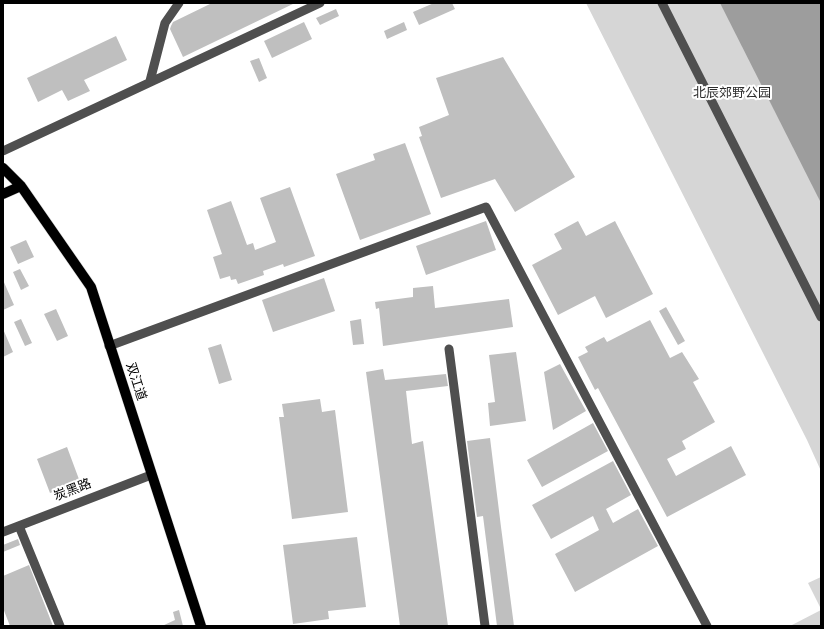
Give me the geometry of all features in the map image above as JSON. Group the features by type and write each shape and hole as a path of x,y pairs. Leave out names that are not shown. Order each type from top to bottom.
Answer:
{"main road":[{"name":"双江道","path":"3,168 20,186 91,287 201,626"},
{"path":"3,194 20,186"}],"street":[{"path":"150,81 165,23 179,3"},
{"path":"3,151 150,81 320,3"},
{"path":"662,3 821,317"},
{"path":"109,346 486,207 707,626"},
{"path":"449,350 485,626"},
{"name":"炭黑路","path":"3,532 151,475"},
{"path":"19,526 60,626"}],"green space":[{"name":"北辰郊野公园","path":"586,3 821,3 821,471 807,440"},
{"path":"821,577 821,609 808,583"},
{"path":"821,610 821,626 790,626"}],"shaded area":[{"path":"720,3 821,3 821,203"}],"building":[{"path":"212,3 295,3 183,57 170,29 173,22"},
{"path":"434,3 452,3 455,9 419,25 413,12"},
{"path":"336,9 339,16 320,25 316,18"},
{"path":"304,22 312,39 272,58 264,41"},
{"path":"404,22 407,30 387,39 384,31"},
{"path":"116,36 127,60 84,80 90,91 68,101 62,90 38,102 27,78"},
{"path":"503,57 575,177 515,212 495,179 441,198 419,137 422,136 419,127 449,115 436,78"},
{"path":"259,58 267,78 259,82 250,61"},
{"path":"405,143 431,214 360,240 336,174 375,160 373,154"},
{"path":"290,187 315,256 284,267 283,264 263,271 264,275 238,284 236,279 231,280 230,276 220,279 213,257 222,254 207,210 231,201 247,245 253,243 255,250 276,242 260,198"},
{"path":"486,221 496,250 426,275 416,246"},
{"path":"578,221 586,236 615,221 653,294 606,318 595,296 558,315 532,265 562,249 554,234"},
{"path":"26,240 34,257 18,264 10,247"},
{"path":"20,269 29,286 21,290 13,272"},
{"path":"324,278 335,311 273,332 262,300"},
{"path":"3,280 14,305 3,310"},
{"path":"433,286 435,308 509,299 513,327 383,346 379,308 376,309 375,302 413,297 413,288"},
{"path":"666,307 685,341 678,345 659,311"},
{"path":"56,309 68,336 57,341 44,314"},
{"path":"21,319 32,343 25,346 14,322"},
{"path":"361,319 364,344 353,345 350,321"},
{"path":"650,320 670,358 682,352 699,379 693,382 715,422 682,441 686,449 667,459 676,476 731,446 746,475 667,517 598,388 595,390 578,357 588,352 585,347 604,337 607,342"},
{"path":"3,329 13,352 3,357"},
{"path":"221,344 232,380 219,384 208,348"},
{"path":"516,352 526,421 490,426 488,403 495,402 489,355"},
{"path":"560,364 586,411 553,430 544,372"},
{"path":"383,369 385,380 446,374 448,386 406,391 412,444 423,441 448,626 400,626 366,372"},
{"path":"320,399 322,412 335,410 348,512 292,519 279,417 284,417 282,404"},
{"path":"593,423 608,451 542,487 527,460"},
{"path":"490,438 514,626 497,626 483,516 477,517 467,441"},
{"path":"67,447 80,482 50,493 37,459"},
{"path":"613,461 631,495 606,509 613,523 638,509 658,546 575,592 555,554 599,530 593,516 551,539 532,505"},
{"path":"357,537 366,607 328,611 329,619 293,624 283,545"},
{"path":"18,539 20,545 3,552 3,545"},
{"path":"29,565 53,626 10,626 3,608 3,576"},
{"path":"179,610 183,626 162,626 175,620 173,612"}]}
